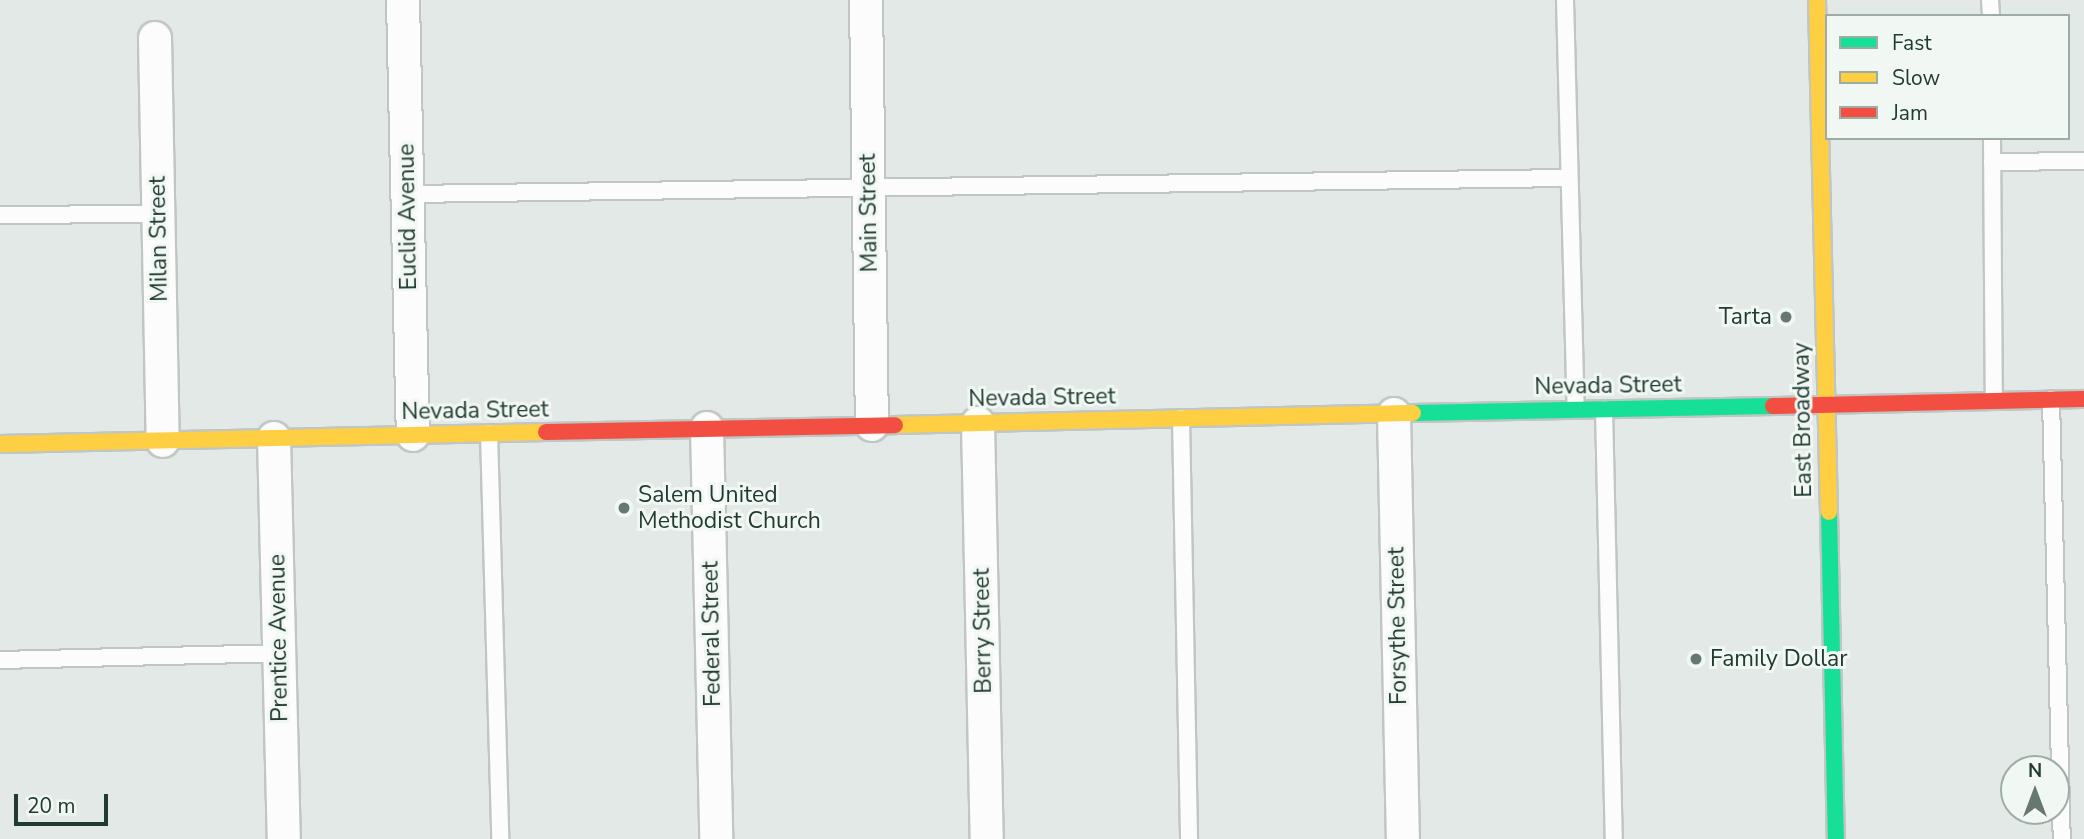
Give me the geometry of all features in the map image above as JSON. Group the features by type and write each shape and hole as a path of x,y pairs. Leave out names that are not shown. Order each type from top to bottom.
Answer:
{"street":[{"name":"Euclid Avenue","path":"403,0 413,435"},
{"name":"Main Street","path":"866,0 873,425"},
{"name":"East Broadway","path":"1817,0 1836,839"},
{"name":"Milan Street","path":"155,38 163,440"},
{"name":"Nevada Street","path":"0,444 2084,398"},
{"name":"Forsythe Street","path":"1394,414 1403,839"},
{"name":"Berry Street","path":"978,422 987,839"},
{"name":"Federal Street","path":"707,428 716,839"},
{"name":"Prentice Avenue","path":"274,438 284,839"}],"lane":[{"path":"1565,0 1576,410"},
{"path":"1992,140 1994,401"},
{"path":"1992,162 2084,161"},
{"path":"408,194 869,191 1569,178"},
{"path":"0,215 158,214"},
{"path":"2052,399 2062,839"},
{"path":"1604,409 1614,839"},
{"path":"1181,418 1189,839"},
{"path":"489,433 500,839"},
{"path":"0,660 280,653"}],"traffic: fast":[{"path":"1413,413 1773,406"},
{"path":"1829,512 1836,839"}],"traffic: slow":[{"path":"1817,0 1829,512"},
{"path":"895,425 1413,413"},
{"path":"0,444 546,432"}],"traffic: jam":[{"path":"1773,406 2084,399"},
{"path":"546,432 895,425"}],"place":[{"name":"Tarta","path":"1786,317"},
{"name":"Salem United Methodist Church","path":"624,508"},
{"name":"Family Dollar","path":"1696,659"}]}
